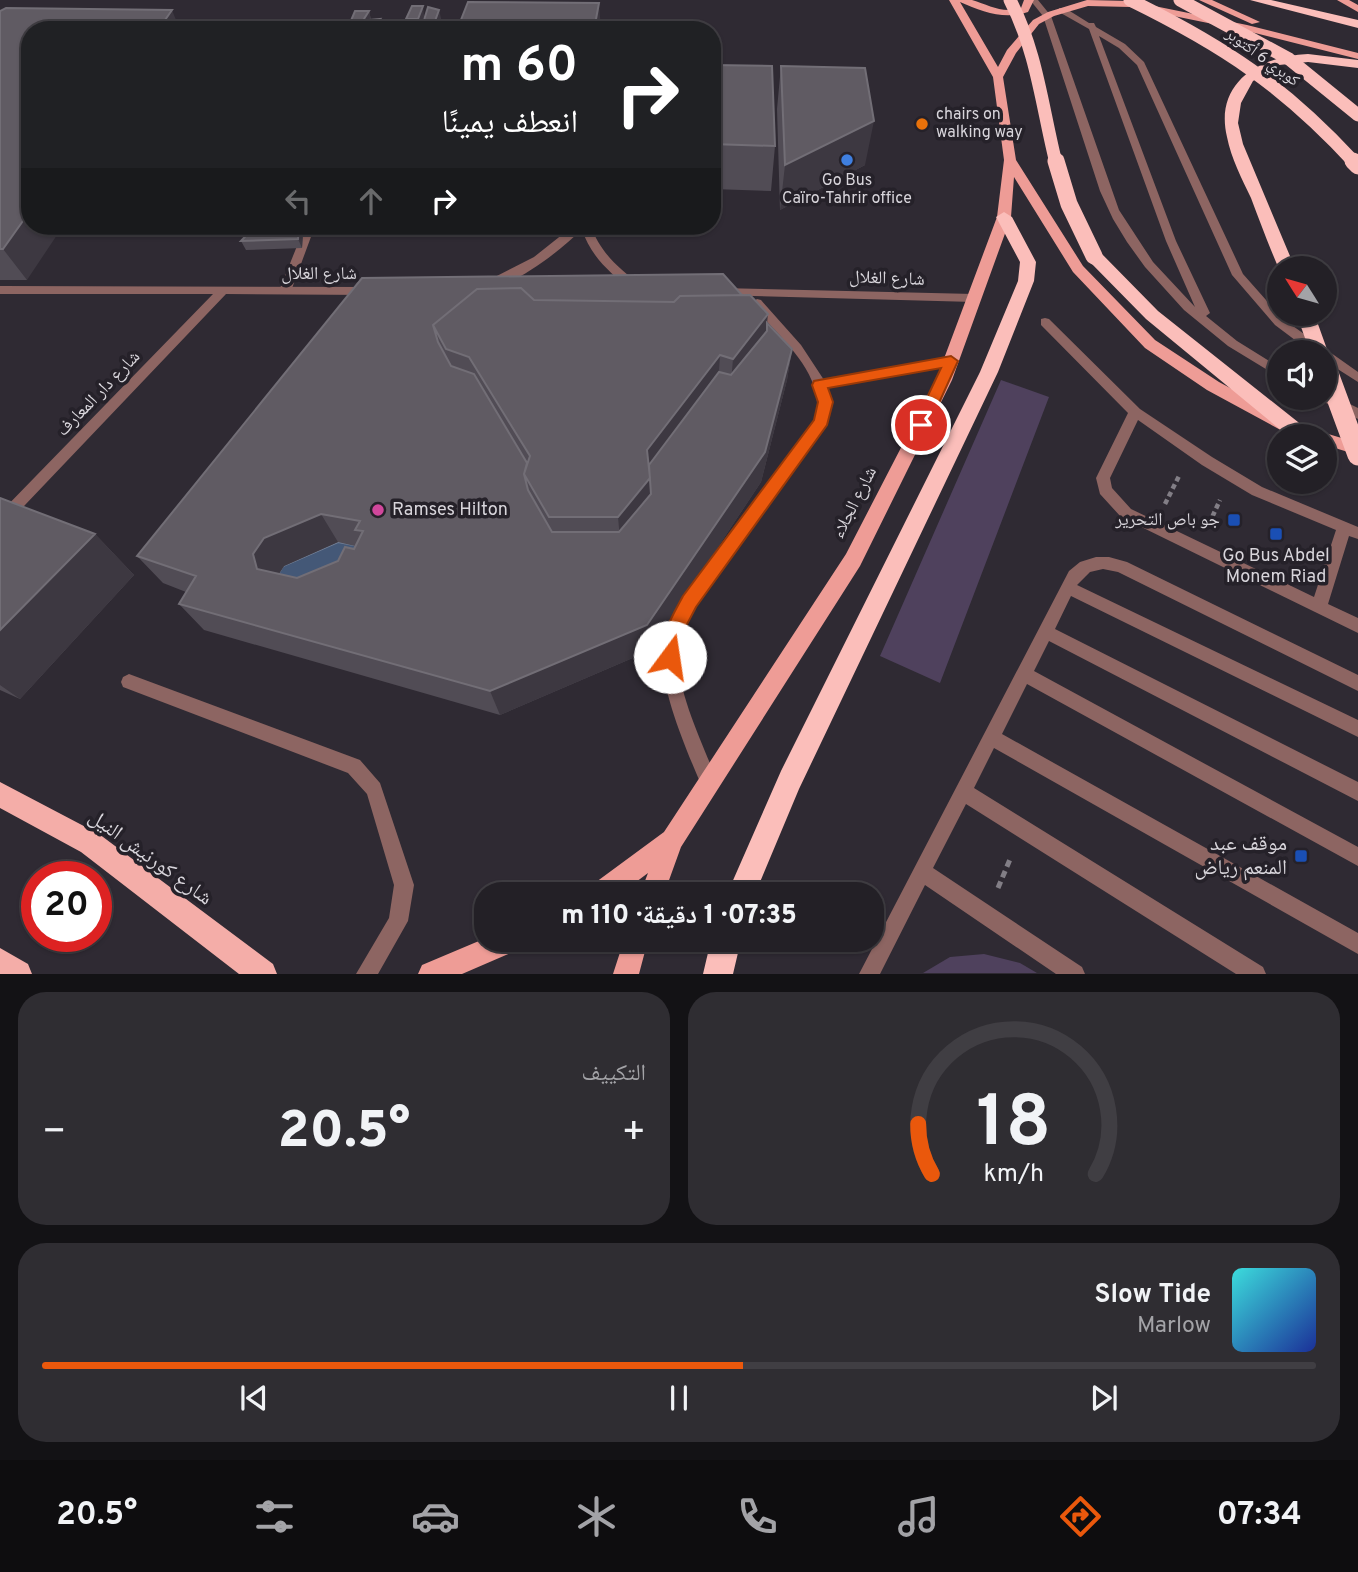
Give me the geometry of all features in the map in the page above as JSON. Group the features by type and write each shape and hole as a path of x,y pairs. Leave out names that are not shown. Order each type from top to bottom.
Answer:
{"highway":[{"path":"1010,0 1023,23 1032,48 1058,172 1069,204 1094,256 1152,314 1293,424"},
{"name":"كوبري 6 أكتوبر","path":"1130,0 1218,46 1270,82 1325,131 1358,166"},
{"name":"كوبري 6 أكتوبر","path":"1180,0 1289,60 1358,115"},
{"path":"1256,0 1358,24"},
{"path":"1282,256 1233,135 1231,106 1254,72 1287,58 1312,57 1358,64"},
{"path":"746,882 790,780 989,372 1026,281 1028,262 1004,216"},
{"path":"1337,398 1358,455"},
{"name":"شارع كورنيش النيل","path":"0,794 90,843 263,974"},
{"path":"718,974 723,952"},
{"path":"0,962 18,974"}],"main road":[{"name":"شارع الجلاء","path":"656,882 672,840 853,560 951,361 1004,216 1010,160 998,77 954,0"},
{"path":"963,0 983,8 1009,13 1026,10 1029,0"},
{"path":"1041,0 1062,9"},
{"path":"1204,0 1293,39"},
{"path":"1342,0 1358,9"},
{"path":"998,77 1024,35 1047,16 1087,3 1130,4 1358,55"},
{"path":"1010,160 1078,269 1150,344 1213,386 1287,424"},
{"path":"1337,443 1358,449"},
{"name":"شارع الجلاء","path":"617,882 672,840"},
{"path":"431,974 483,952"},
{"path":"626,974 632,952"}],"street":[{"path":"1034,0 1047,16 1109,200 1118,219 1144,259 1210,324 1267,366"},
{"path":"1062,9 1122,46 1142,64 1238,275 1279,322 1304,340"},
{"path":"1091,25 1185,277 1210,324"},
{"path":"285,291 307,235"},
{"path":"504,291 476,291 541,259 571,235"},
{"path":"588,235 601,257 640,297 615,291"},
{"name":"شارع الغلال","path":"0,290 378,291"},
{"name":"شارع دار المعارف","path":"0,522 223,291"},
{"name":"شارع الغلال","path":"712,296 974,299"},
{"path":"709,783 676,686 670,657 676,628 690,601 821,421 825,402 820,385 789,336 780,331 757,297"},
{"path":"1045,322 1135,412 1191,451 1231,477 1285,505 1351,531 1319,607"},
{"path":"820,385 951,361"},
{"path":"1337,363 1358,378"},
{"path":"1337,403 1358,414"},
{"path":"1135,412 1104,478 1105,490 1126,513 1358,626"},
{"path":"869,974 1074,576 1088,564 1110,563 1122,567 1358,683"},
{"path":"1069,588 1358,729"},
{"path":"1046,632 1358,792"},
{"path":"1024,674 1358,857"},
{"path":"129,682 354,766 374,789 404,886 398,921 366,974"},
{"path":"991,737 1358,944"},
{"path":"963,792 1256,974"},
{"path":"922,872 1075,974"}],"path":[{"path":"1154,527 1191,451"},
{"path":"1197,548 1231,477"}],"shaded area":[{"path":"1001,380 1049,397 940,683 880,656"},
{"path":"984,954 1020,963 1037,973 923,973 950,957"}],"water":[{"path":"338,542 374,549 369,577 274,581 283,566"}],"building":[{"path":"468,2 599,3 596,21 461,21"},
{"path":"412,6 423,6 418,19 406,19"},
{"path":"428,7 439,10 435,21 424,20"},
{"path":"6,8 172,10 164,21 21,21 21,224 3,249 0,249 0,11"},
{"path":"355,11 369,11 363,21 351,21"},
{"path":"721,65 772,66 775,146 721,144"},
{"path":"781,66 865,68 874,121 785,165"},
{"path":"247,235 298,235 298,239 241,241"},
{"name":"Ramses Hilton","path":"723,274 742,295 680,296 674,302 534,300 521,288 477,289 433,325 438,342 451,366 474,374 527,463 524,474 528,490 552,532 619,532 651,494 649,465 719,372 731,375 767,331 767,323 792,349 765,452 647,625 490,691 179,604 196,576 137,556 362,278","holes":["321,514 360,521 355,530 363,531 354,549 345,547 338,561 297,578 257,569 253,554 264,538"]},
{"path":"521,288 534,300 674,302 680,296 750,295 768,314 733,359 720,355 647,450 650,478 618,517 549,517 524,474 530,456 469,357 446,349 433,325 477,289"},
{"path":"0,498 95,534 0,630"}],"place":[{"name":"chairs on walking way","path":"922,124"},
{"name":"Go Bus Caïro-Tahrir office","path":"847,160"},
{"name":"Ramses Hilton","path":"378,510"},
{"name":"جو باص التحرير","path":"1234,520"},
{"name":"Go Bus Abdel Monem Riad","path":"1276,534"},
{"name":"موقف عبد المنعم رياض","path":"1301,856"}],"route":[{"path":"670,657 676,628 690,601 821,421 825,402 820,385 951,361 921,425"}]}
